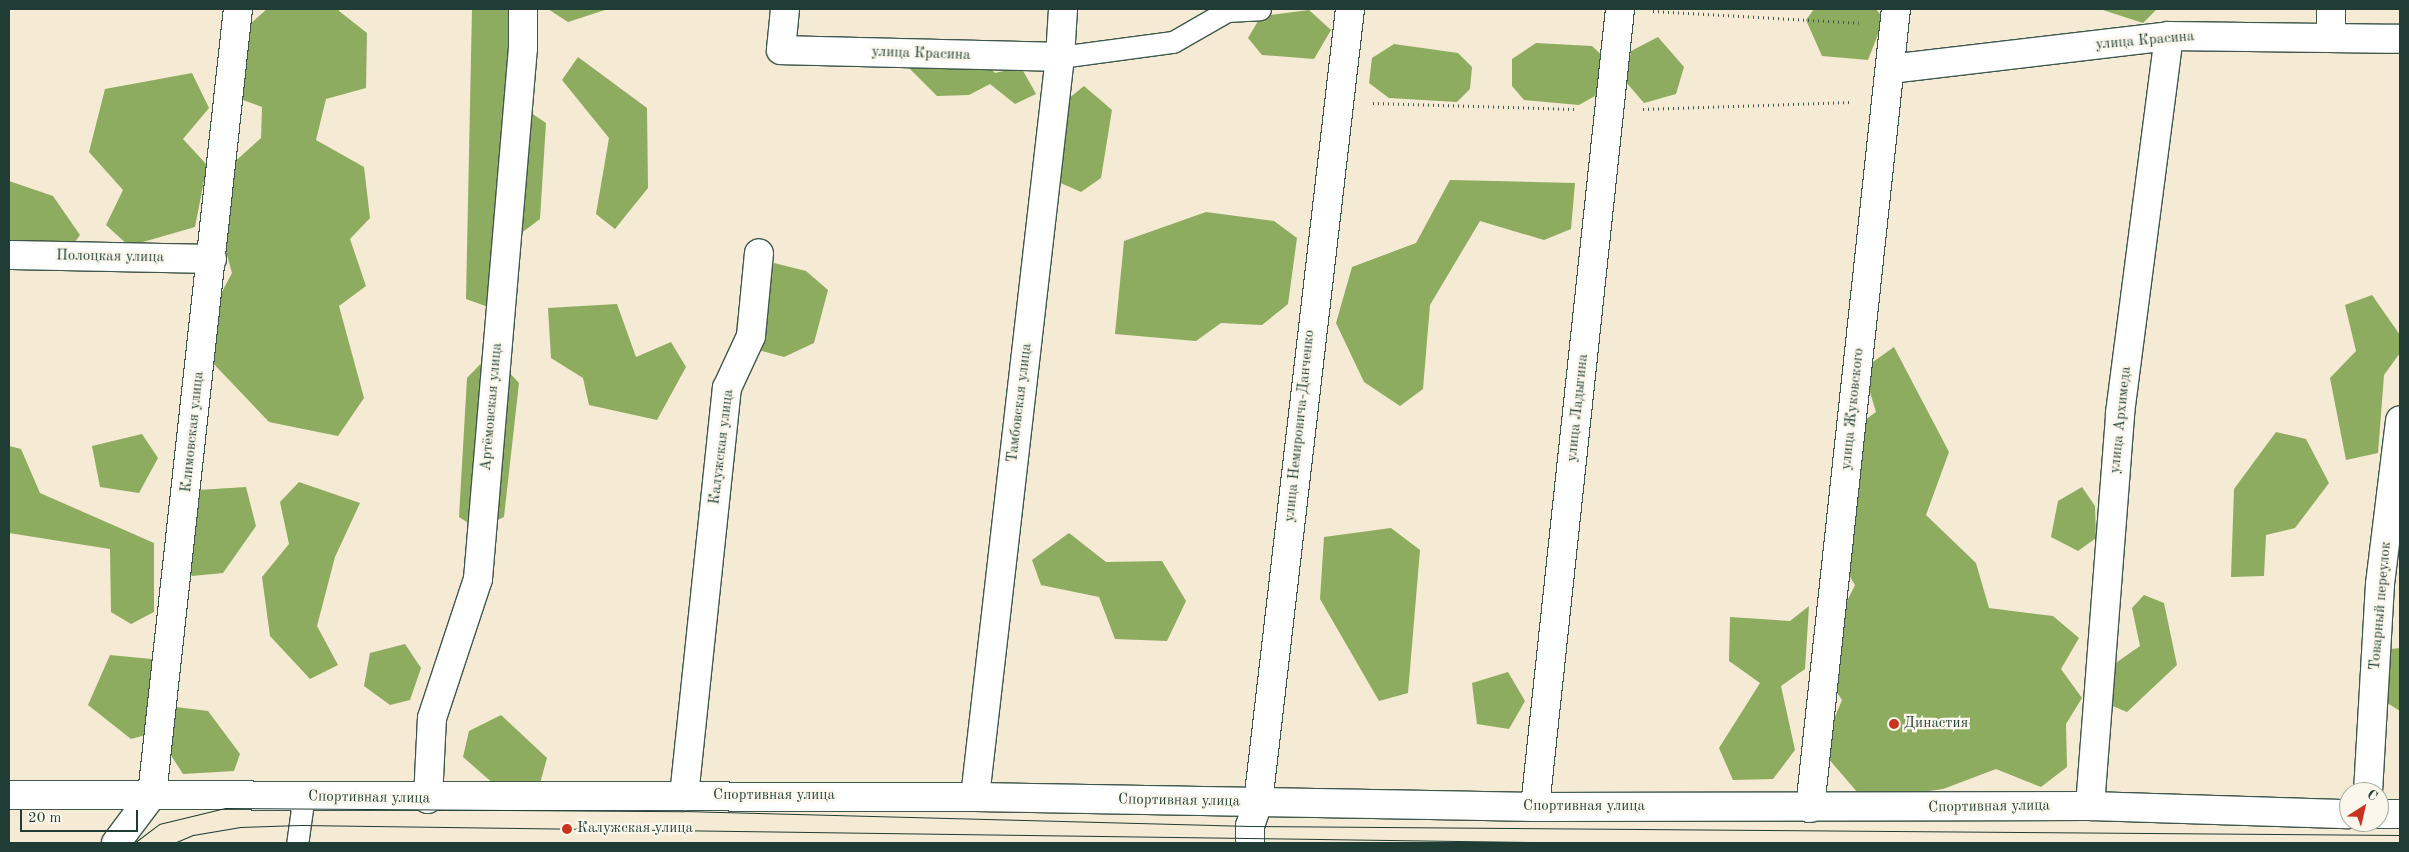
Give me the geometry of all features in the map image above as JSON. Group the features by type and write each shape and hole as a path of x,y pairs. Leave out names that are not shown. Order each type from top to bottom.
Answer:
{"street":[{"name":"Климовская улица","path":"152,795 238,9"},
{"name":"Артёмовская улица","path":"428,798 432,718 478,578 522,58 523,9"},
{"name":"улица Красина","path":"785,9 781,50 1060,58"},
{"name":"Тамбовская улица","path":"975,797 1060,58 1063,9"},
{"name":"улица Немировича-Данченко","path":"1250,843 1250,826 1258,803 1350,9"},
{"name":"улица Ладыгина","path":"1536,807 1620,9"},
{"path":"2331,9 2331,38"},
{"name":"улица Жуковского","path":"1810,808 1895,17"},
{"name":"улица Красина","path":"1890,69 2169,36 2400,39"},
{"name":"улица Архимеда","path":"2090,806 2120,414 2169,36"},
{"name":"Калужская улица","path":"684,796 727,388 751,336 759,252"},
{"name":"Полоцкая улица","path":"9,255 212,259"},
{"name":"Товарный переулок","path":"2369,782 2380,584 2400,420"},
{"name":"Спортивная улица","path":"9,795 428,798 684,796 975,797 1536,807 2090,806 2339,814"},
{"path":"116,843 152,795"}],"lane":[{"path":"1060,58 1173,42 1227,11 1260,9"},
{"path":"296,797 302,809 297,843"}],"path":[{"path":"1620,9 1895,17"}],"green space":[{"path":"267,9 340,9 339,11 367,33 366,88 326,99 316,140 364,167 370,218 350,239 366,286 339,306 364,398 338,436 269,422 210,360 217,301 232,273 222,237 230,166 261,138 262,107 235,97 240,33"},
{"path":"472,9 518,9 509,98 546,123 540,219 512,240 519,276 491,308 466,299"},
{"path":"548,9 605,9 605,10 568,22"},
{"path":"1814,9 1876,9 1884,19 1868,60 1822,56 1806,20"},
{"path":"2100,9 2157,9 2143,23"},
{"path":"1309,10 1331,30 1314,59 1262,55 1248,38 1261,16"},
{"path":"1658,37 1684,67 1676,94 1644,103 1626,82 1631,51"},
{"path":"1536,43 1592,46 1607,60 1602,92 1579,105 1524,100 1512,86 1512,59"},
{"path":"1394,44 1458,53 1472,67 1470,89 1457,102 1389,98 1369,83 1372,58"},
{"path":"925,49 972,50 995,73 1021,67 1036,94 1015,104 990,84 969,95 937,96 909,68"},
{"path":"578,57 647,108 648,188 615,229 596,214 609,138 562,80"},
{"path":"192,73 209,108 183,139 207,165 195,227 129,246 106,225 123,190 89,152 105,89"},
{"path":"1084,86 1112,110 1101,178 1081,192 1056,181 1063,103"},
{"path":"1450,180 1575,183 1571,229 1544,240 1480,221 1430,305 1423,389 1400,406 1364,382 1336,323 1352,267 1416,243"},
{"path":"9,181 53,196 80,235 61,261 9,260"},
{"path":"1206,212 1274,221 1297,238 1288,304 1262,325 1221,323 1196,341 1115,334 1124,241"},
{"path":"774,263 806,271 828,290 814,343 784,357 751,348 736,325 749,277"},
{"path":"2372,295 2400,335 2400,353 2384,375 2378,453 2346,460 2330,378 2356,351 2345,305"},
{"path":"617,304 636,357 671,342 686,367 657,420 589,405 583,378 551,358 548,308"},
{"path":"1894,347 1949,452 1926,515 1976,563 1989,608 2053,616 2079,638 2061,669 2082,698 2066,724 2067,767 2041,787 1996,769 1943,789 1864,800 1821,750 1842,700 1827,678 1833,630 1855,585 1842,564 1855,427 1876,412 1863,369"},
{"path":"491,353 519,383 504,517 478,529 459,517 467,378"},
{"path":"2276,432 2306,439 2329,483 2295,528 2266,535 2264,576 2231,577 2234,489"},
{"path":"142,434 158,458 139,493 100,487 92,446"},
{"path":"9,446 21,449 40,493 154,543 154,612 131,624 111,612 110,549 9,533"},
{"path":"299,482 360,503 335,557 317,626 338,665 310,679 270,636 262,577 289,544 280,502"},
{"path":"246,487 256,526 223,573 192,576 174,552 198,490"},
{"path":"2082,487 2095,506 2096,538 2078,551 2051,537 2058,501"},
{"path":"1391,528 1420,550 1408,693 1379,701 1320,599 1324,537"},
{"path":"1069,533 1106,562 1162,561 1186,601 1167,641 1115,639 1099,597 1041,585 1032,560"},
{"path":"2144,595 2164,603 2177,665 2127,712 2105,703 2107,669 2140,646 2132,608"},
{"path":"1809,606 1805,669 1781,686 1795,750 1773,779 1733,780 1719,748 1760,683 1729,661 1730,617 1790,621"},
{"path":"405,644 421,668 410,700 390,705 364,686 370,653"},
{"path":"2400,648 2400,711 2368,691 2374,651"},
{"path":"110,655 172,661 176,707 208,711 240,754 234,771 183,774 156,732 131,739 88,705"},
{"path":"1508,672 1525,701 1509,729 1477,724 1472,683"},
{"path":"501,715 547,758 539,787 503,792 463,757 469,731"}],"tram line":[{"path":"134,843 159,824 225,808 684,811 1250,826 2400,835"},
{"path":"174,843 193,835 240,827 300,825 1600,843"}],"place":[{"name":"Династия","path":"1894,724"},
{"name":"Калужская улица","path":"567,829"}]}
